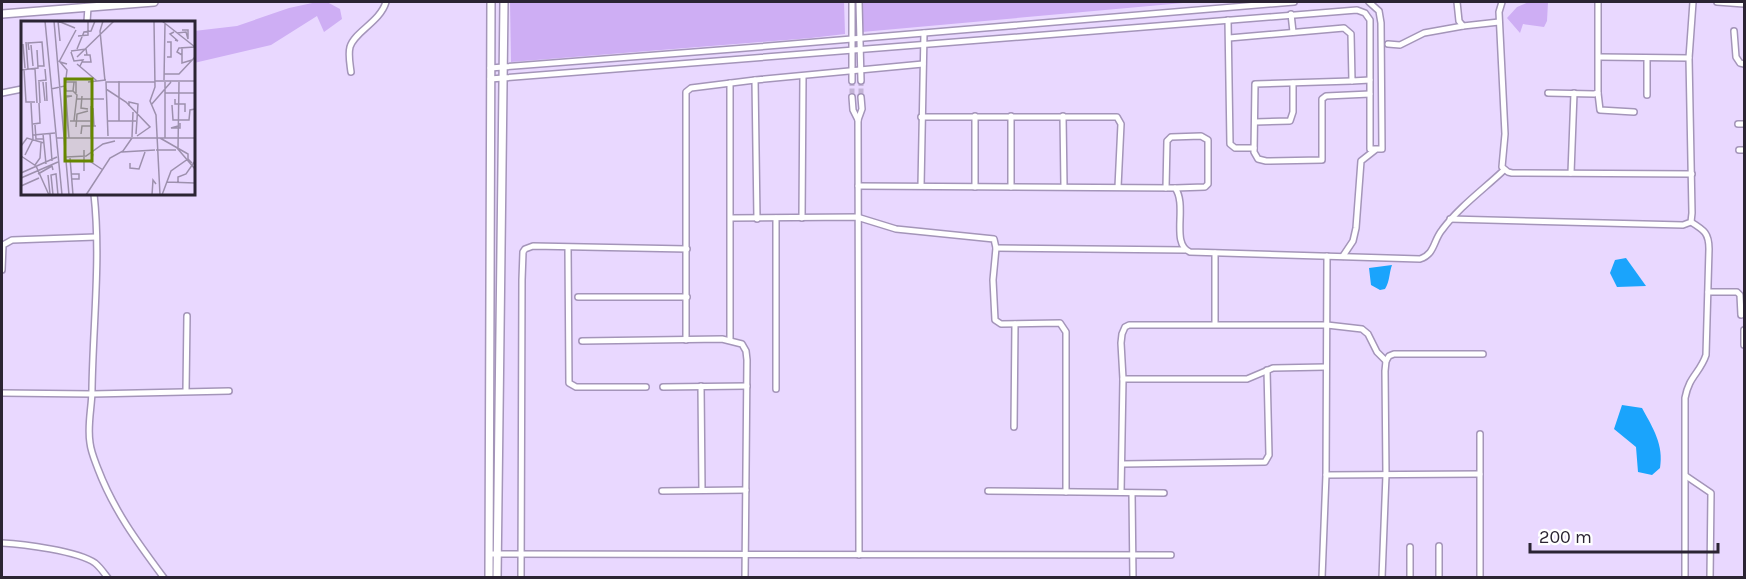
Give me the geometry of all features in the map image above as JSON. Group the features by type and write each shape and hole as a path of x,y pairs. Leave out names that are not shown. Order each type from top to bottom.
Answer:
{"street":[{"path":"2,14 154,2"},
{"path":"351,72 349,56 351,45 381,13 386,2"},
{"path":"489,578 491,2"},
{"path":"497,578 504,2"},
{"path":"852,2 852,81"},
{"path":"859,2 861,81"},
{"path":"490,68 1294,2"},
{"path":"1343,256 1353,241 1356,228 1361,161 1376,149 1381,23 1379,11 1371,2 1365,13"},
{"path":"1457,2 1459,21 1463,26"},
{"path":"1502,2 1498,12 1505,134 1502,167 1504,170"},
{"path":"1598,2 1600,110 1634,112"},
{"path":"1691,222 1689,58 1693,2"},
{"path":"1717,2 1744,4"},
{"path":"87,21 88,7"},
{"path":"490,79 1358,10 1365,13 1370,20 1370,94 1376,149"},
{"path":"1291,14 1293,32"},
{"path":"1228,20 1230,144 1235,148 1254,148"},
{"path":"1388,44 1405,44 1424,33 1499,22"},
{"path":"1229,38 1344,28 1351,34 1353,81"},
{"path":"1734,31 1736,57 1740,63 1744,64"},
{"path":"921,186 924,33"},
{"path":"1599,57 1689,58"},
{"path":"1647,58 1647,95"},
{"path":"686,340 685,95 691,88 922,64"},
{"path":"802,218 803,76"},
{"path":"755,80 757,219"},
{"path":"1370,80 1255,84 1254,148 1258,159 1266,161 1322,160 1322,99 1326,96 1370,94"},
{"path":"730,83 730,340"},
{"path":"1255,122 1290,122 1293,112 1293,83"},
{"path":"2,93 21,89"},
{"path":"1548,93 1598,93"},
{"path":"1571,173 1574,93"},
{"path":"859,555 857,217 858,120 862,109 861,97"},
{"path":"852,98 853,110 858,120"},
{"path":"975,116 975,187"},
{"path":"1011,116 1011,187"},
{"path":"1063,116 1064,186"},
{"path":"921,117 1111,116 1120,120 1118,187"},
{"path":"858,186 1166,188 1205,187 1208,184 1208,140 1201,136 1171,137 1167,141 1166,188"},
{"path":"1504,170 1512,173 1692,174"},
{"path":"996,248 1185,250 1215,253 1420,259 1427,256 1435,246 1439,232 1450,219 1504,170"},
{"path":"1175,188 1181,199 1180,243 1185,250"},
{"path":"94,195 96,237 90,446 115,508 130,533 164,578"},
{"path":"731,218 857,217 896,230 993,239 996,248 993,280 995,320 1001,324 1060,322 1066,332 1066,492"},
{"path":"776,218 776,389"},
{"path":"1450,219 1683,225 1691,222"},
{"path":"1685,578 1685,398 1692,377 1700,368 1706,355 1709,239 1706,231 1691,222"},
{"path":"2,270 3,245 12,240 96,237"},
{"path":"521,578 522,255 525,249 529,247 687,249"},
{"path":"568,248 569,383 576,387 646,387"},
{"path":"1215,253 1215,324"},
{"path":"1322,578 1326,475 1327,256"},
{"path":"1708,292 1737,292 1740,295 1741,315"},
{"path":"578,297 687,297"},
{"path":"186,391 187,316"},
{"path":"1014,427 1015,324"},
{"path":"1121,492 1123,379 1121,343 1125,327 1129,325 1215,324 1362,328 1368,334 1377,352 1386,361"},
{"path":"1744,330 1744,345"},
{"path":"582,340 730,340 742,344 746,351 747,386 745,578"},
{"path":"1382,578 1386,475 1386,361 1394,354 1483,354"},
{"path":"1123,379 1247,379 1278,368 1326,368"},
{"path":"1122,464 1265,462 1269,455 1267,370"},
{"path":"701,386 702,490"},
{"path":"663,387 747,386"},
{"path":"2,393 229,391"},
{"path":"1480,434 1480,578"},
{"path":"1326,475 1480,474"},
{"path":"1686,476 1712,493 1710,578"},
{"path":"662,491 746,490"},
{"path":"988,491 1164,493"},
{"path":"1132,493 1132,578"},
{"path":"2,543 84,558 98,565 108,578"},
{"path":"1439,546 1439,578"},
{"path":"1410,547 1410,578"},
{"path":"489,554 1171,555"}],"shaded area":[{"path":"327,2 340,9 342,19 324,32 317,16 271,45 195,63 195,31 237,26 289,8"},
{"path":"510,2 844,2 845,34 511,62"},
{"path":"862,2 1194,2 862,32"},
{"path":"1529,2 1548,2 1547,21 1544,27 1523,24 1520,33 1507,18 1517,7"}],"water":[{"path":"1626,258 1646,286 1617,287 1610,273 1615,260"},
{"path":"1392,265 1385,289 1380,290 1371,285 1369,268"},
{"path":"1622,405 1642,408 1654,430 1661,460 1660,468 1652,475 1638,472 1636,447 1614,429"}],"tunnel":[{"path":"852,81 852,97"},
{"path":"861,81 861,97"}]}
